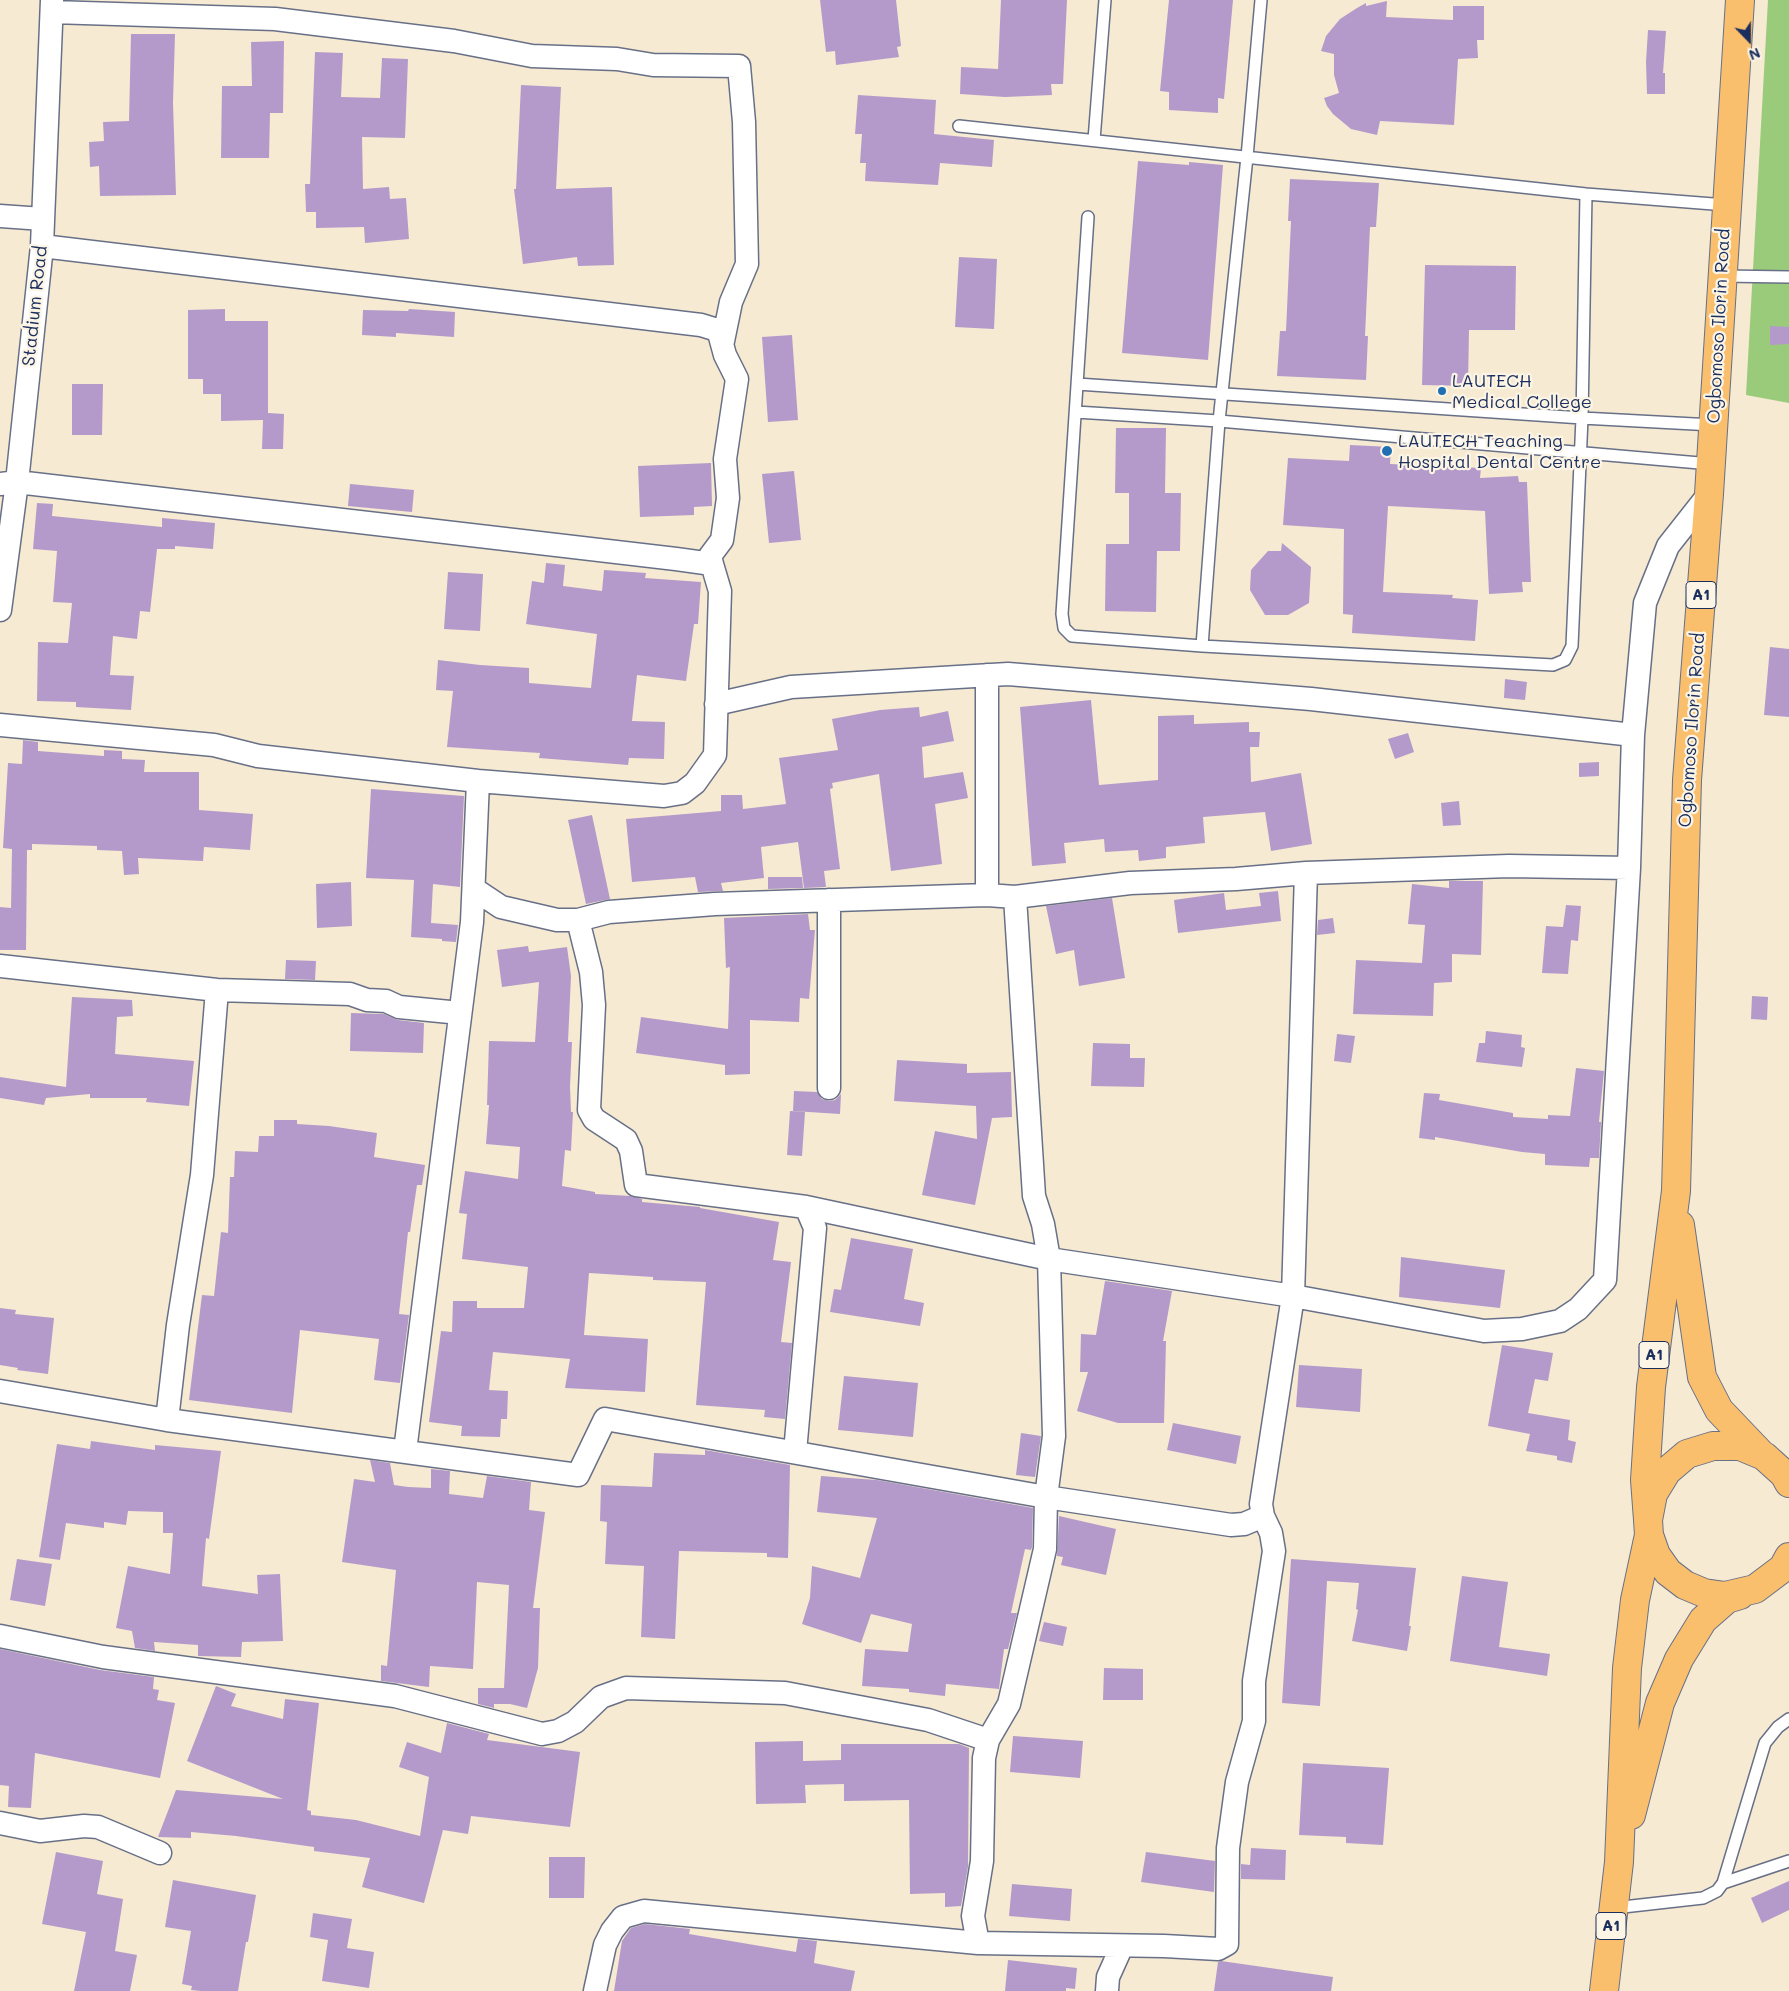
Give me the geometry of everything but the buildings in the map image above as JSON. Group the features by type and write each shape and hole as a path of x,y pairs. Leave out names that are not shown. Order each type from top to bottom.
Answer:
{"highway":[{"name":"Ogbomoso Ilorin Road","path":"1676,1191 1687,780 1709,494 1740,0"},
{"name":"A1","path":"1676,1191 1702,1377 1719,1410 1764,1456"},
{"name":"A1","path":"1604,1991 1619,1862 1627,1668 1635,1600 1649,1528 1645,1480 1651,1387 1676,1191"},
{"path":"1789,1483 1784,1474 1764,1456 1740,1446 1713,1446 1687,1454 1667,1471 1653,1494 1649,1528 1656,1555 1668,1572 1685,1585 1704,1593 1725,1596 1746,1592 1763,1585 1782,1568 1789,1557"},
{"name":"A1","path":"1619,1862 1660,1703 1679,1659 1703,1620 1714,1608 1727,1599 1746,1592"}],"street":[{"name":"Stadium Road","path":"0,610 8,483 42,246 52,6"},
{"path":"52,6 275,18 454,41 532,56 617,59 652,65 739,66 744,122 747,264 731,302 723,341"},
{"path":"0,216 43,218"},
{"path":"0,724 214,745 258,756 478,781 664,796 682,793 695,783 714,755 720,591 710,556 722,540 728,498 725,459 737,379 725,355 723,341 719,333 714,329 701,325 42,246"},
{"path":"8,483 712,564"},
{"path":"578,920 591,972 594,1005 589,1110 594,1118 626,1140 631,1151 636,1185 806,1207 1049,1259 1293,1296 1484,1331 1522,1329 1560,1320 1578,1309 1605,1280 1629,868 1633,735 1645,602 1668,546 1709,494"},
{"path":"987,674 987,895"},
{"path":"716,704 791,687 1008,674 1311,699 1633,735"},
{"path":"405,1451 472,922 478,781"},
{"path":"474,889 500,907 557,920 578,920 609,912 715,904 987,895 1015,897 1130,883 1236,879 1306,873 1509,866 1629,868"},
{"path":"595,1991 605,1945 612,1931 623,1917 644,1911 978,1943 1164,1946 1218,1949 1226,1944 1228,1848 1237,1782 1254,1721 1254,1681 1274,1551 1271,1533 1260,1504 1293,1296 1306,873"},
{"path":"978,1943 973,1916 982,1860 984,1758 988,1740 1009,1704 1045,1548 1046,1497 1054,1436 1049,1259 1043,1224 1034,1196 1015,897"},
{"path":"828,1088 829,900"},
{"path":"472,922 500,907"},
{"path":"0,966 217,990 350,994 367,1000 386,1001 399,1007 460,1014"},
{"path":"167,1420 178,1325 202,1175 217,990"},
{"path":"795,1452 815,1228 806,1207"},
{"path":"815,1228 843,1215"},
{"path":"0,1391 167,1420 578,1475 605,1419 1046,1497 1231,1525 1244,1524 1263,1516"},
{"path":"0,1636 103,1657 396,1696 542,1734 558,1731 575,1722 601,1698 626,1688 785,1693 928,1720 988,1740"},
{"path":"0,1823 40,1832 84,1826 98,1828 160,1853"},
{"path":"1107,1991 1108,1977 1122,1946"}],"lane":[{"path":"1094,140 1105,0"},
{"path":"1202,646 1219,421 1247,157 1260,0"},
{"path":"959,126 1586,194 1726,205"},
{"path":"1088,216 1062,614 1064,628 1072,636 1202,646 1553,665 1565,660 1572,646 1582,418 1586,194"},
{"path":"1722,276 1789,277"},
{"path":"1077,384 1713,425"},
{"path":"1076,412 1219,421 1711,464"},
{"path":"1613,1908 1703,1898 1713,1894 1723,1883 1765,1743 1778,1727 1789,1719"},
{"path":"1723,1883 1789,1861"}],"green space":[{"path":"1768,0 1789,0 1789,403 1746,395"}],"place":[{"name":"LAUTECH Medical College","path":"1442,391"},
{"name":"LAUTECH Teaching Hospital Dental Centre","path":"1387,451"}]}
